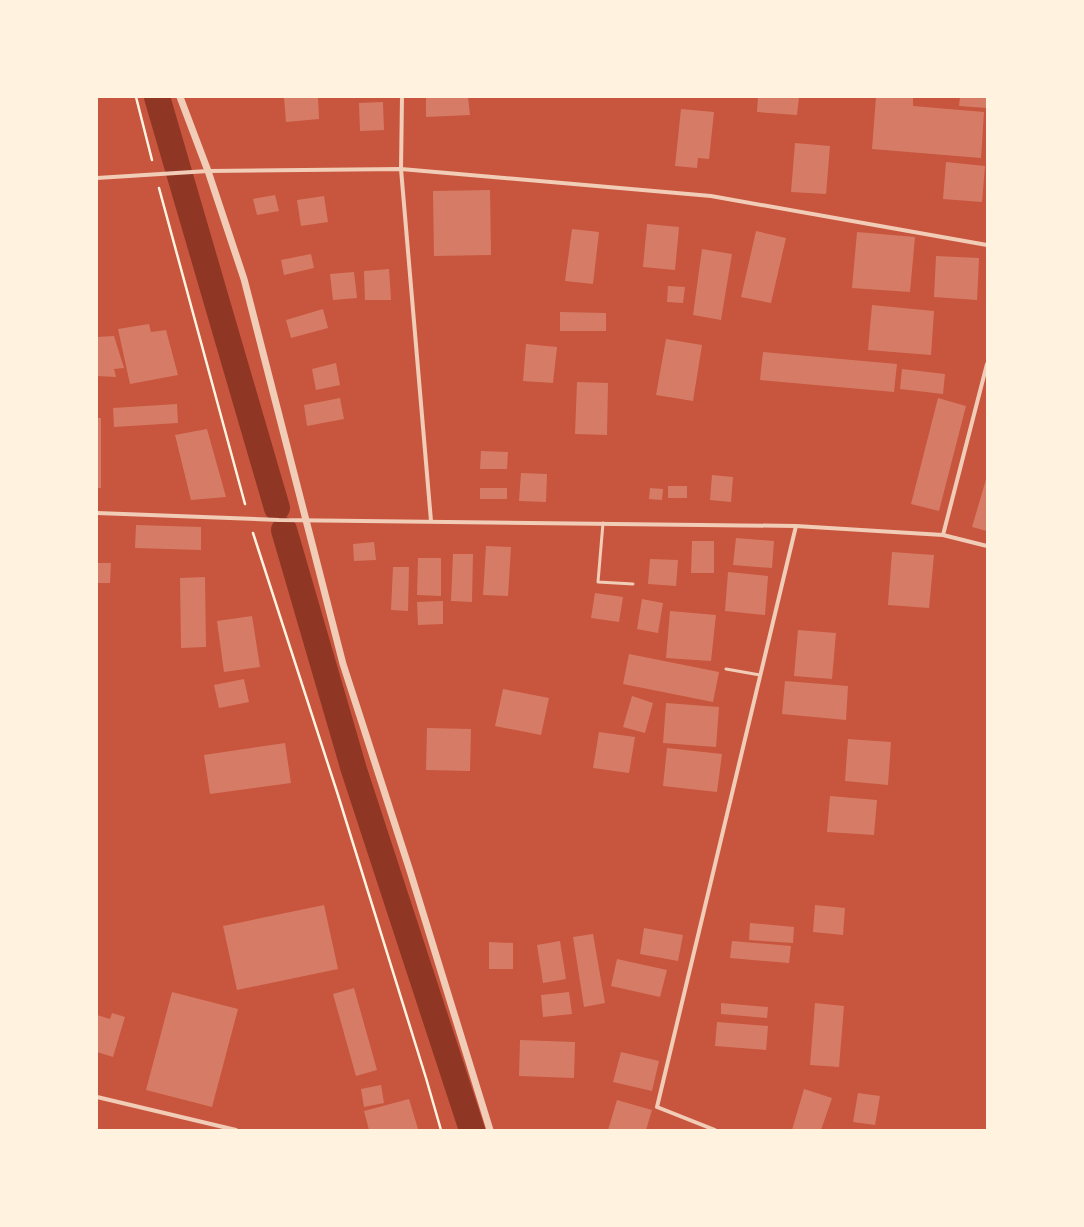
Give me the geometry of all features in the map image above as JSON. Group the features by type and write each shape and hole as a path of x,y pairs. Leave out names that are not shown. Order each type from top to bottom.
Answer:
{"street":[{"path":"180,97 208,171 244,279 343,664 410,871 490,1130"},
{"path":"402,97 401,169 431,521"},
{"path":"97,178 168,175 208,171 401,169 711,196 987,245"},
{"path":"943,534 987,364"},
{"path":"97,513 249,519 796,526 943,534 987,546"},
{"path":"715,1130 657,1108 796,526"},
{"path":"97,1096 236,1130"}],"lane":[{"path":"603,523 598,582 633,584"},
{"path":"726,669 760,675"}],"path":[{"path":"136,97 249,519 338,795 441,1130"}],"building":[{"path":"284,97 318,97 319,119 286,122"},
{"path":"426,97 468,97 470,115 426,117"},
{"path":"758,97 799,97 797,115 757,112"},
{"path":"876,97 913,98 913,106 984,112 981,158 872,149"},
{"path":"960,97 987,97 987,108 959,106"},
{"path":"383,102 384,130 360,131 359,103"},
{"path":"681,109 714,112 709,159 698,158 697,168 675,166"},
{"path":"795,143 830,146 826,194 791,192"},
{"path":"946,162 985,166 982,202 943,199"},
{"path":"490,190 491,255 434,256 433,191"},
{"path":"275,195 279,211 257,215 253,199"},
{"path":"324,196 328,222 301,226 297,200"},
{"path":"647,224 679,227 675,270 643,267"},
{"path":"572,229 599,232 593,284 565,281"},
{"path":"756,231 786,238 771,303 741,297"},
{"path":"857,232 915,237 910,292 852,288"},
{"path":"702,249 732,254 721,320 693,315"},
{"path":"311,254 314,268 284,275 281,260"},
{"path":"936,256 979,258 977,300 934,297"},
{"path":"389,269 391,300 365,300 364,271"},
{"path":"354,272 357,298 333,300 330,274"},
{"path":"668,286 685,287 683,303 667,302"},
{"path":"872,305 934,311 931,355 868,350"},
{"path":"323,309 328,328 291,338 286,320"},
{"path":"560,312 606,313 606,331 560,331"},
{"path":"149,324 151,332 166,330 178,375 130,384 118,329"},
{"path":"114,336 124,368 114,369 116,377 97,376 97,337"},
{"path":"666,339 702,345 693,401 656,395"},
{"path":"526,344 557,347 553,383 523,381"},
{"path":"763,352 897,364 894,392 760,380"},
{"path":"336,363 340,385 316,390 312,369"},
{"path":"902,369 945,374 943,394 900,389"},
{"path":"577,382 608,383 607,435 575,434"},
{"path":"340,398 344,419 307,426 304,405"},
{"path":"938,398 966,406 939,511 911,504"},
{"path":"177,404 178,423 114,427 113,408"},
{"path":"97,418 101,418 101,488 97,488"},
{"path":"207,429 226,497 191,500 175,435"},
{"path":"481,451 508,452 507,469 480,469"},
{"path":"521,473 547,474 546,502 519,501"},
{"path":"712,475 733,477 731,502 710,500"},
{"path":"987,476 987,531 972,527"},
{"path":"668,486 687,486 687,498 668,498"},
{"path":"480,488 507,488 507,499 480,499"},
{"path":"650,488 663,489 662,500 649,499"},
{"path":"136,525 201,527 201,550 135,548"},
{"path":"736,538 774,541 772,568 733,565"},
{"path":"692,541 714,541 714,573 691,573"},
{"path":"374,542 376,560 354,561 353,544"},
{"path":"486,546 511,547 508,596 483,595"},
{"path":"892,552 934,555 929,608 888,605"},
{"path":"453,554 473,554 472,602 451,601"},
{"path":"418,558 441,558 441,596 417,595"},
{"path":"650,559 678,560 676,586 648,584"},
{"path":"97,563 111,563 110,583 97,583"},
{"path":"393,567 409,567 408,611 391,610"},
{"path":"728,572 768,576 765,615 725,611"},
{"path":"205,577 206,647 181,648 180,578"},
{"path":"595,593 623,597 619,622 591,618"},
{"path":"642,599 663,603 658,633 637,629"},
{"path":"443,601 443,624 418,625 417,602"},
{"path":"670,611 716,615 711,661 666,658"},
{"path":"252,616 260,667 224,672 217,621"},
{"path":"798,630 836,633 832,679 794,676"},
{"path":"629,654 719,672 713,702 623,684"},
{"path":"244,679 249,702 219,708 214,685"},
{"path":"785,681 848,686 846,720 782,714"},
{"path":"503,689 549,698 541,735 495,726"},
{"path":"632,696 653,703 645,733 623,727"},
{"path":"666,703 719,707 716,747 663,743"},
{"path":"427,728 471,729 470,771 426,770"},
{"path":"599,732 635,737 629,773 593,768"},
{"path":"848,739 891,742 888,785 845,781"},
{"path":"285,743 291,783 210,794 204,755"},
{"path":"667,748 722,754 717,792 663,786"},
{"path":"830,796 877,800 874,835 827,832"},
{"path":"324,905 338,969 237,990 223,926"},
{"path":"815,905 845,908 843,935 813,932"},
{"path":"750,923 794,927 793,943 749,940"},
{"path":"644,928 683,935 678,961 640,954"},
{"path":"593,934 605,1003 584,1007 573,937"},
{"path":"560,941 566,979 543,983 537,945"},
{"path":"732,941 791,946 789,963 730,958"},
{"path":"489,942 513,943 513,969 489,969"},
{"path":"617,959 667,970 660,997 611,986"},
{"path":"354,988 377,1070 356,1076 333,994"},
{"path":"172,992 238,1009 212,1107 146,1090"},
{"path":"569,992 572,1014 543,1017 541,995"},
{"path":"721,1003 768,1007 767,1018 721,1014"},
{"path":"815,1003 844,1006 839,1067 810,1065"},
{"path":"112,1013 125,1017 113,1057 97,1052 97,1015 110,1019"},
{"path":"717,1022 768,1026 766,1050 715,1046"},
{"path":"520,1040 575,1042 574,1078 519,1076"},
{"path":"621,1052 659,1061 652,1091 613,1082"},
{"path":"381,1085 384,1103 364,1107 361,1089"},
{"path":"804,1089 832,1098 821,1130 792,1130"},
{"path":"858,1093 880,1096 875,1125 853,1122"},
{"path":"409,1099 418,1129 369,1130 364,1111"},
{"path":"617,1100 652,1110 646,1130 608,1130"}],"waterway":[{"path":"157,97 277,508"},
{"path":"284,530 354,770 472,1130"}]}
